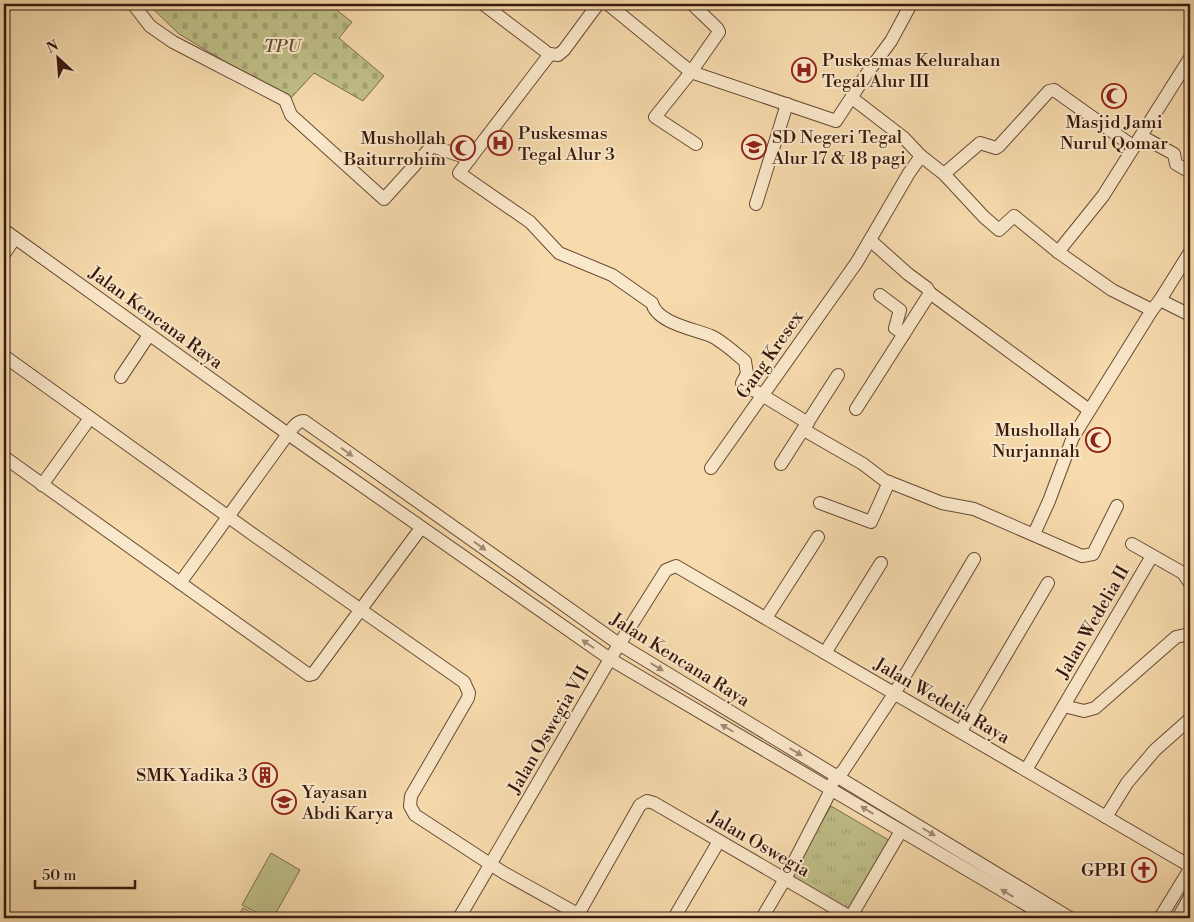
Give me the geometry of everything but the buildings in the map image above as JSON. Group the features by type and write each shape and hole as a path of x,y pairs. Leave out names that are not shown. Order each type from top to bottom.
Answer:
{"street":[{"path":"133,4 150,26 173,42 285,100 291,115 384,199 432,146 470,159"},
{"path":"483,4 545,51"},
{"path":"598,4 564,50 558,55 550,54 459,173 530,222 559,253 612,275 652,303 653,307 668,321 712,336 745,361 747,374 742,383 763,395 806,427 889,482 942,504 974,509 1082,556 1093,554 1117,506"},
{"path":"608,4 691,72 836,121 868,72 891,42 909,5"},
{"path":"692,4 719,32 691,72 655,117 696,144"},
{"path":"1058,252 1104,196 1190,58"},
{"path":"944,174 980,144 996,148 999,146 1049,91 1054,90 1138,142 1174,154 1176,164 1190,172"},
{"path":"852,98 904,138 921,156 944,174 984,217 999,230 1014,216 1058,252 1112,290 1190,314"},
{"path":"756,204 787,104"},
{"name":"Gang Kresex","path":"711,468 857,262 921,156"},
{"name":"Jalan Kencana Raya","path":"4,230 288,434 610,659 836,784 1070,918"},
{"path":"4,254 15,238"},
{"path":"871,241 927,288 930,293 1089,410"},
{"path":"1034,534 1049,501 1073,437 1190,252"},
{"path":"856,408 930,293"},
{"path":"880,295 900,310 896,328 904,334"},
{"path":"121,377 150,335"},
{"path":"4,356 464,682 469,693 468,698 411,796 410,806 415,815 434,828 491,865 580,917"},
{"path":"781,464 838,375"},
{"path":"42,485 90,418"},
{"name":"Jalan Kencana Raya","path":"288,434 300,421 308,423 619,644 836,784 901,831 1049,918"},
{"path":"180,583 288,434"},
{"path":"4,457 309,675 313,674 421,528"},
{"path":"820,503 871,522 889,482"},
{"path":"766,618 818,537"},
{"name":"Jalan Wedelia II","path":"1132,544 1183,573 1190,583"},
{"name":"Jalan Wedelia II","path":"1026,770 1152,556"},
{"path":"762,918 836,784 894,694 974,559"},
{"path":"825,653 881,563"},
{"name":"Jalan Oswegia VII","path":"460,918 619,644 666,570 676,566"},
{"name":"Jalan Wedelia Raya","path":"676,566 894,694 961,731 1190,867"},
{"path":"961,731 1048,583"},
{"name":"Jalan Wedelia II","path":"1064,706 1084,711 1095,708 1176,637 1190,634"},
{"path":"1106,817 1127,783 1155,750 1190,718"},
{"name":"Jalan Oswegia","path":"580,917 640,805 647,801 654,803 851,918"},
{"path":"851,918 901,831"},
{"path":"674,918 719,841"},
{"path":"1160,918 1190,867"},
{"path":"1178,918 1190,897"}],"green space":[{"name":"TPU","path":"148,4 329,4 352,22 339,38 384,76 363,101 314,73 289,100 179,34"},
{"path":"831,806 892,842 848,913 790,877"},
{"path":"271,853 300,870 273,918 267,918 242,905"},
{"path":"243,908 262,918 237,918"}],"place":[{"name":"Puskesmas Kelurahan Tegal Alur III","path":"804,70"},
{"name":"Masjid Jami Nurul Qomar","path":"1114,96"},
{"name":"Puskesmas Tegal Alur 3","path":"500,143"},
{"name":"SD Negeri Tegal Alur 17 & 18 pagi","path":"754,147"},
{"name":"Mushollah Baiturrohim","path":"463,148"},
{"name":"Mushollah Nurjannah","path":"1098,440"},
{"name":"SMK Yadika 3","path":"265,775"},
{"name":"Yayasan Abdi Karya","path":"284,802"},
{"name":"GPBI","path":"1144,870"}]}
